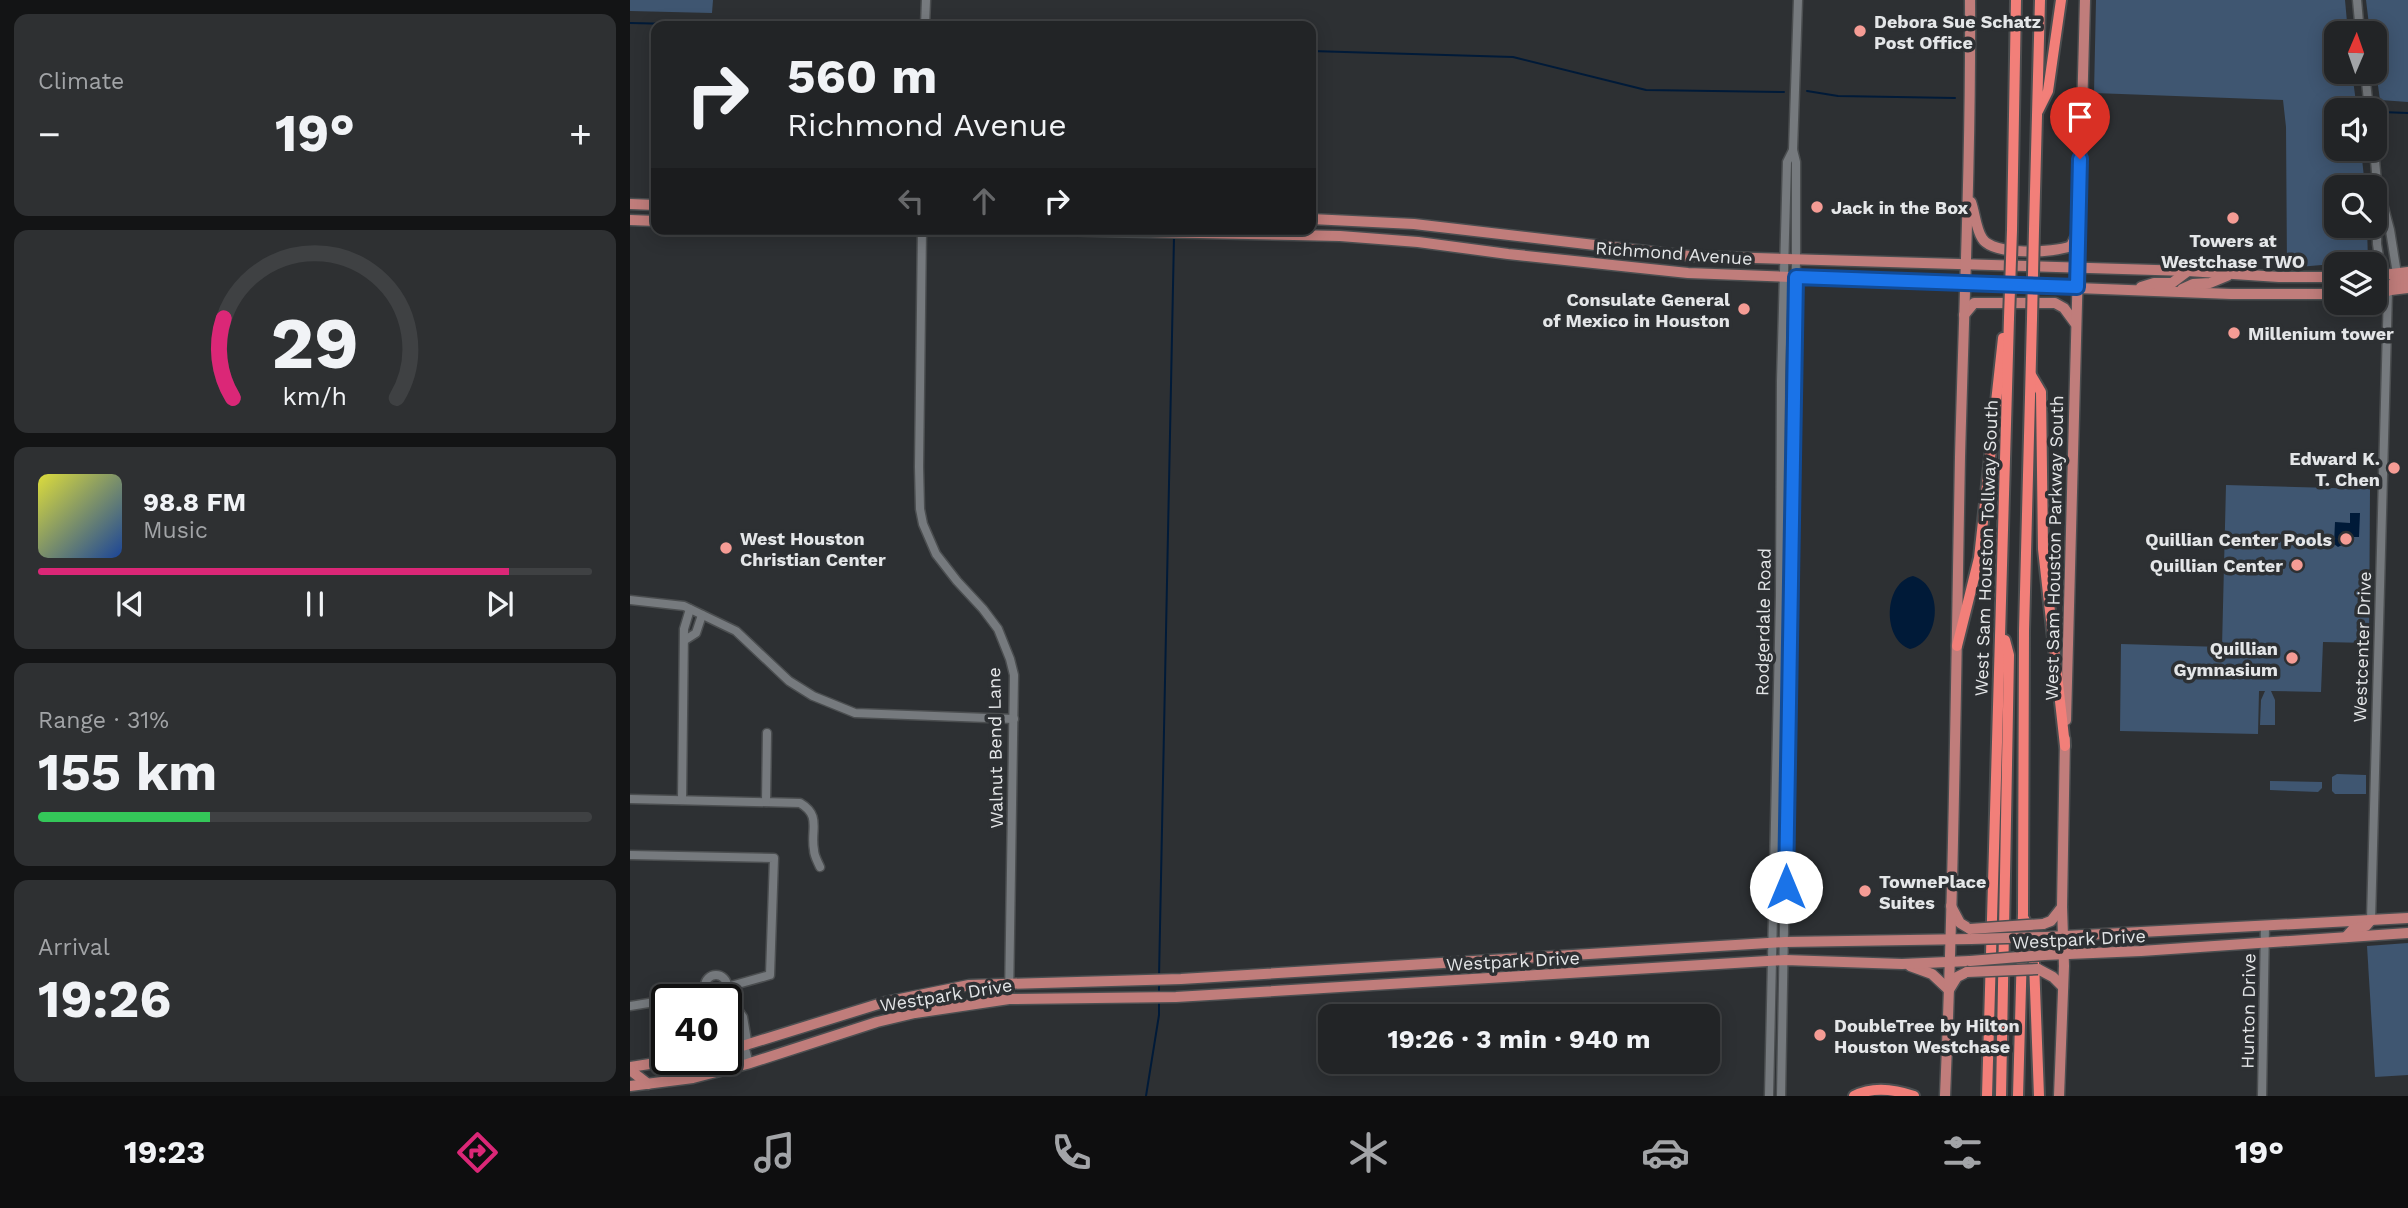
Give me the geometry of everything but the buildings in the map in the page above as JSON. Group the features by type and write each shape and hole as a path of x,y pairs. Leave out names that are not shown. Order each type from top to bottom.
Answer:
{"highway":[{"path":"1956,646 1979,558 1996,386 2008,318 2016,0"},
{"path":"2018,1096 2024,631 2039,0"},
{"path":"2037,113 2048,91 2061,0"},
{"name":"West Sam Houston Tollway South","path":"1987,1096 2008,318"},
{"path":"2031,373 2041,392 2043,549 2065,746"},
{"path":"2001,628 2009,655 2001,1096"},
{"path":"2022,917 2033,935 2039,1096"},
{"path":"1854,1096 1879,1090 1898,1090 1914,1096"}],"main road":[{"path":"1945,1096 1969,198 1970,0"},
{"name":"West Sam Houston Parkway South","path":"2059,1096 2075,323 2085,0"},
{"path":"1969,198 1981,238 1997,249 2058,251 2071,246 2078,232"},
{"path":"630,204 651,205"},
{"name":"Richmond Avenue","path":"1316,219 1469,231 1689,256 2324,277"},
{"path":"630,220 651,221"},
{"path":"1340,236 1347,220"},
{"path":"1467,249 1469,231"},
{"name":"Richmond Avenue","path":"1316,235 1688,273 2324,294"},
{"path":"1578,261 1580,245"},
{"path":"1688,273 1689,256"},
{"path":"2133,289 2154,283 2172,283 2188,271"},
{"path":"2387,280 2408,272"},
{"path":"2178,291 2193,284 2210,283 2231,275"},
{"path":"2388,291 2391,284 2397,280 2408,279"},
{"path":"2388,291 2408,288"},
{"path":"2319,294 2324,292"},
{"path":"1964,315 1974,303 2055,303 2064,308 2075,323"},
{"path":"1951,905 1960,923 1970,934 2043,924 2051,921 2062,907"},
{"name":"Westpark Drive","path":"744,1046 911,995 969,985 1181,979 1785,942 1950,939 1970,934 2046,937 2408,918"},
{"path":"2346,937 2353,929 2365,926 2371,920 2403,933"},
{"name":"Westpark Drive","path":"630,1086 693,1078 749,1064 834,1035 915,1013 1009,999 1176,996 1784,960 1902,964 1950,962 2403,933"},
{"path":"1902,964 1933,974 1949,990"},
{"path":"1949,990 1957,977 1967,972 2038,969 2053,977 2063,987"},
{"path":"911,995 915,1013"},
{"path":"829,1020 834,1035"},
{"path":"630,1068 651,1064"},
{"path":"630,1068 648,1084"}],"street":[{"path":"925,21 926,0"},
{"name":"Rodgerdale Road","path":"1781,1096 1796,277 1796,162 1793,150 1798,0"},
{"path":"2357,0 2359,21"},
{"name":"Rodgerdale Road","path":"1769,1096 1784,259 1787,162 1793,150"},
{"path":"2387,219 2397,274"},
{"name":"Walnut Bend Lane","path":"922,235 920,509 923,524 936,554 998,629 1014,675 1009,999"},
{"name":"Westcenter Drive","path":"2371,920 2388,291"},
{"path":"1781,381 1794,385"},
{"path":"1780,505 1792,505"},
{"path":"1780,595 1791,595"},
{"path":"630,600 684,606 736,631 789,681 813,696 855,713 1014,719"},
{"path":"682,800 684,629 691,609"},
{"path":"685,640 696,633 702,615"},
{"path":"1777,706 1788,706"},
{"path":"766,802 767,733"},
{"path":"630,799 800,803 810,809 814,818 814,852 820,867"},
{"path":"1774,807 1786,807"},
{"path":"630,855 774,858 770,975 742,984"},
{"name":"Hunton Drive","path":"2262,1096 2265,926"},
{"path":"706,984 714,975 724,978 725,984"},
{"path":"630,1006 651,1003"},
{"path":"742,1015 747,1041 744,1046 749,1064"}],"shaded area":[{"path":"630,0 713,0 712,13 630,11"},
{"path":"2096,0 2345,0 2347,21 2324,21 2324,84 2354,84 2355,98 2324,98 2324,161 2362,161 2364,175 2324,175 2324,238 2367,238 2368,252 2324,252 2324,265 2287,268 2286,127 2283,100 2094,93"},
{"path":"2366,0 2408,0 2408,102 2380,98 2378,84 2387,84 2387,21 2369,21"},
{"name":"Quillian Center","path":"2226,485 2370,489 2369,643 2323,642 2321,692 2271,691 2275,700 2275,725 2260,725 2261,700 2265,691 2259,691 2258,734 2120,731 2121,644 2222,647"},
{"path":"2350,513 2360,513 2359,537 2345,537 2344,544 2338,547 2334,544 2335,522 2350,523"},
{"path":"1913,576 1923,581 1930,590 1935,613 1928,636 1910,649 1901,644 1894,635 1890,612 1896,589 1903,581"},
{"path":"2337,774 2366,775 2366,794 2335,794 2332,791 2332,777"},
{"path":"2270,781 2322,782 2322,788 2318,792 2270,790"},
{"path":"2408,943 2408,1075 2375,1077 2367,946"}],"waterway":[{"path":"630,23 651,23"},
{"path":"1316,51 1513,57 1646,90 1784,92"},
{"path":"1807,91 1838,96 1955,98"},
{"path":"2387,112 2408,113"},
{"path":"1159,977 1174,237"},
{"path":"1159,983 1159,995"},
{"path":"1146,1096 1159,1000"}],"place":[{"name":"Debora Sue Schatz Post Office","path":"1860,31"},
{"name":"Jack in the Box","path":"1817,207"},
{"name":"Towers at Westchase TWO","path":"2233,218"},
{"name":"Consulate General of Mexico in Houston","path":"1744,309"},
{"name":"Millenium tower","path":"2234,333"},
{"name":"Edward K. T. Chen","path":"2394,468"},
{"name":"Quillian Center Pools","path":"2346,539"},
{"name":"West Houston Christian Center","path":"726,548"},
{"name":"Quillian Center","path":"2297,565"},
{"name":"Quillian Gymnasium","path":"2292,658"},
{"name":"TownePlace Suites","path":"1865,891"},
{"name":"DoubleTree by Hilton Houston Westchase","path":"1820,1035"}],"route":[{"path":"1786,887 1796,277 2077,287 2080,159"}]}
